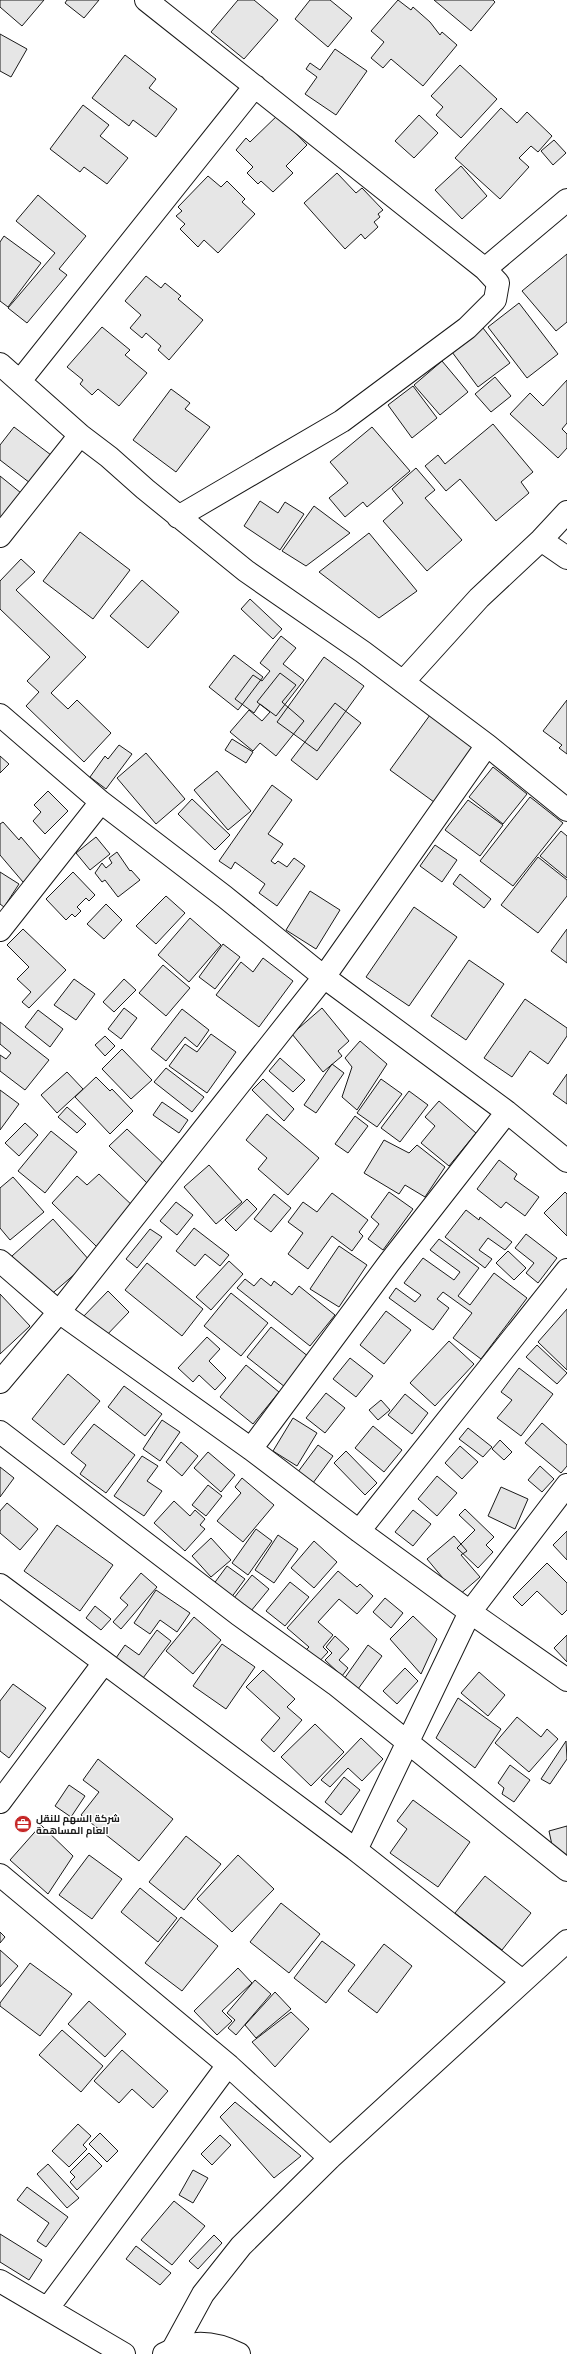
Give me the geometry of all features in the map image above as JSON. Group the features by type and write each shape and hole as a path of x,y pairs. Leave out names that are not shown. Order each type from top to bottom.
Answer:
{"street":[{"path":"146,0 485,269 498,283 495,300 468,328 342,421 178,517"},
{"path":"20,380 255,86"},
{"path":"485,269 567,200"},
{"path":"0,364 20,380 80,435 109,456 178,517 246,571 403,682 488,745 567,810"},
{"path":"0,536 80,435"},
{"path":"403,682 479,598 541,540 567,512"},
{"path":"541,540 567,558"},
{"path":"0,715 101,802 225,897 324,977 507,1112 567,1161"},
{"path":"0,1382 59,1312 324,977 488,745"},
{"path":"0,930 101,802"},
{"path":"251,1449 389,1263 507,1112"},
{"path":"0,1260 59,1312 251,1449 359,1531 470,1612 567,1680"},
{"path":"359,1531 567,1270"},
{"path":"0,1432 407,1741 567,1870"},
{"path":"356,1850 470,1612 567,1485"},
{"path":"0,1585 103,1664 356,1850 522,1981"},
{"path":"0,1802 103,1664"},
{"path":"0,1875 228,2065 330,2158"},
{"path":"169,2351 203,2294 221,2269 241,2246 330,2158 567,1940"},
{"path":"48,2308 228,2065"},
{"path":"0,2281 124,2354"},
{"path":"169,2351 198,2343 222,2346 239,2354"}],"building":[{"path":"0,0 44,0 22,26 0,7"},
{"path":"67,0 99,0 84,18 65,3"},
{"path":"238,0 254,0 278,20 244,59 211,32"},
{"path":"310,0 330,0 352,18 328,47 295,19"},
{"path":"398,0 411,10 413,7 430,22 440,35 442,32 457,45 423,86 391,59 383,68 371,58 384,42 371,31"},
{"path":"434,0 493,0 495,2 471,31"},
{"path":"0,34 27,49 11,77 0,71"},
{"path":"335,49 367,71 336,115 305,94 317,77 306,69 310,63 320,70"},
{"path":"125,55 156,79 149,88 177,109 156,137 133,120 129,126 92,98"},
{"path":"460,65 497,99 461,138 436,115 443,107 431,96"},
{"path":"83,105 109,125 100,136 128,158 107,184 84,167 80,172 50,149"},
{"path":"501,108 517,123 527,112 552,136 538,152 531,146 519,158 529,167 500,199 455,158"},
{"path":"281,112 288,125 307,145 286,166 293,173 273,192 261,181 258,184 247,173 253,167 236,150 246,138 250,142"},
{"path":"419,115 438,133 414,158 395,141"},
{"path":"554,140 566,153 553,165 541,151"},
{"path":"461,166 487,196 462,219 435,190"},
{"path":"337,173 356,193 362,188 383,210 378,214 380,217 374,222 378,227 365,239 361,234 345,249 304,203"},
{"path":"208,176 221,187 227,181 245,199 242,202 255,214 218,253 204,240 198,247 180,229 185,224 176,216 182,211 178,207"},
{"path":"38,195 86,236 59,269 67,275 27,323 8,308 55,253 16,221"},
{"path":"4,236 41,263 8,307 0,301 0,242"},
{"path":"567,254 567,322 556,331 522,291"},
{"path":"146,276 161,288 165,283 181,296 178,299 203,320 169,360 158,350 161,346 146,333 142,338 130,328 141,315 125,301"},
{"path":"519,303 558,354 527,378 488,327"},
{"path":"102,327 130,350 125,355 147,373 119,406 98,389 92,395 80,384 83,380 67,367"},
{"path":"483,328 510,363 478,387 452,352"},
{"path":"442,361 468,392 440,415 414,385"},
{"path":"495,377 511,396 491,412 475,394"},
{"path":"567,380 567,423 562,429 567,434 567,448 558,458 510,414 530,393 543,406"},
{"path":"413,386 437,418 412,438 388,405"},
{"path":"171,389 190,403 185,409 210,427 176,472 133,440"},
{"path":"493,424 533,472 521,482 529,493 496,521 460,479 446,491 425,466 438,455 445,464"},
{"path":"14,427 55,458 34,486 0,460 0,445"},
{"path":"372,427 410,471 367,507 363,502 345,517 329,498 348,483 330,462"},
{"path":"416,468 435,490 425,498 462,540 427,571 383,521 403,503 392,489"},
{"path":"0,476 26,497 0,526"},
{"path":"260,501 278,513 285,502 304,514 280,550 244,526"},
{"path":"314,506 350,533 306,566 282,551"},
{"path":"80,532 130,570 93,619 43,581"},
{"path":"369,533 417,591 379,618 319,572"},
{"path":"21,559 35,572 16,590 86,657 51,693 68,709 77,700 111,733 84,762 26,706 39,692 27,681 50,657 0,609 0,581"},
{"path":"142,580 179,612 148,648 110,616"},
{"path":"250,599 282,629 273,639 241,609"},
{"path":"281,636 296,648 283,664 304,680 276,716 260,704 254,713 235,699 253,675 262,681 270,671 260,663"},
{"path":"234,655 263,677 238,710 209,687"},
{"path":"324,657 364,686 317,751 277,722"},
{"path":"280,673 296,685 282,702 304,721 276,756 260,743 253,751 230,732 249,710 262,721 270,712 257,702"},
{"path":"567,700 567,754 559,748 562,745 543,731"},
{"path":"335,703 361,723 317,780 291,760"},
{"path":"430,715 474,747 434,802 390,770"},
{"path":"232,739 253,752 246,763 225,750"},
{"path":"119,745 132,754 106,789 90,777 105,756 108,759"},
{"path":"146,753 185,799 156,824 117,778"},
{"path":"0,756 9,764 0,773"},
{"path":"493,767 527,794 503,824 469,797"},
{"path":"217,771 251,811 228,830 194,790"},
{"path":"272,785 292,800 268,834 283,844 271,861 275,864 278,861 287,867 294,858 305,866 277,906 259,893 265,884 235,862 231,869 219,861"},
{"path":"48,791 68,811 45,834 33,821 41,812 34,805"},
{"path":"530,797 563,823 513,886 480,861"},
{"path":"192,799 230,835 215,850 178,814"},
{"path":"468,800 503,825 480,856 445,830"},
{"path":"3,822 19,840 21,837 44,864 23,882 0,855 0,824"},
{"path":"561,831 567,836 567,878 540,856"},
{"path":"96,837 110,854 90,870 76,853"},
{"path":"435,845 457,860 442,882 420,866"},
{"path":"117,852 130,871 131,870 140,880 118,897 105,880 102,882 95,873 102,863 106,868 112,863 109,858"},
{"path":"538,857 567,880 567,896 538,933 501,905"},
{"path":"0,872 19,884 4,907 0,904"},
{"path":"73,872 95,895 89,901 86,898 77,907 81,911 75,917 72,914 66,920 46,899"},
{"path":"460,874 491,899 484,908 453,884"},
{"path":"310,891 340,910 316,949 286,930"},
{"path":"166,896 185,913 156,944 136,926"},
{"path":"106,904 122,920 104,939 87,924"},
{"path":"414,907 457,937 409,1006 366,977"},
{"path":"190,918 221,945 189,982 158,955"},
{"path":"23,929 66,970 29,1008 22,1002 31,992 17,979 29,967 7,945"},
{"path":"567,929 567,963 551,951"},
{"path":"223,944 240,957 215,989 199,977"},
{"path":"263,958 293,981 259,1027 216,995 241,962 253,972"},
{"path":"469,960 504,984 466,1040 431,1016"},
{"path":"163,965 190,988 166,1016 139,993"},
{"path":"74,979 95,994 76,1020 54,1005"},
{"path":"124,979 136,990 114,1012 103,1002"},
{"path":"525,999 567,1028 567,1036 548,1064 530,1051 512,1077 484,1058"},
{"path":"124,1008 137,1018 121,1039 108,1029"},
{"path":"322,1008 349,1041 338,1051 342,1056 323,1072 292,1034"},
{"path":"182,1009 209,1030 197,1047 185,1037 166,1061 151,1049"},
{"path":"38,1010 63,1029 50,1047 25,1027"},
{"path":"0,1022 49,1060 25,1090 0,1071 0,1055 6,1059 11,1053 0,1044"},
{"path":"211,1034 236,1052 207,1093 169,1066 185,1044 197,1052"},
{"path":"105,1036 115,1046 105,1056 95,1045"},
{"path":"360,1041 387,1064 357,1110 342,1097 352,1067 345,1058"},
{"path":"122,1049 152,1080 131,1099 102,1069"},
{"path":"280,1058 305,1080 293,1092 269,1071"},
{"path":"332,1064 344,1073 316,1113 304,1105"},
{"path":"166,1068 204,1097 192,1112 154,1082"},
{"path":"67,1072 83,1089 57,1113 41,1095"},
{"path":"567,1074 567,1104 553,1094"},
{"path":"96,1077 110,1091 112,1089 133,1111 110,1134 75,1097"},
{"path":"263,1079 294,1109 284,1121 252,1090"},
{"path":"381,1079 402,1094 377,1127 357,1113"},
{"path":"0,1090 19,1104 0,1130"},
{"path":"409,1091 428,1105 400,1142 381,1128"},
{"path":"439,1101 476,1133 449,1166 421,1143 435,1126 425,1117"},
{"path":"162,1102 188,1120 179,1133 153,1115"},
{"path":"67,1107 86,1124 77,1133 58,1117"},
{"path":"267,1114 319,1158 288,1195 258,1169 267,1158 246,1140"},
{"path":"355,1116 368,1126 348,1153 335,1144"},
{"path":"25,1123 38,1135 19,1156 5,1143"},
{"path":"127,1129 167,1167 149,1185 109,1146"},
{"path":"51,1131 77,1152 45,1193 18,1171"},
{"path":"384,1140 409,1153 417,1145 445,1167 425,1197 405,1185 399,1194 364,1173"},
{"path":"499,1160 517,1174 514,1179 539,1197 525,1216 506,1202 501,1208 477,1189"},
{"path":"209,1165 242,1202 216,1224 184,1187"},
{"path":"99,1174 135,1208 97,1247 52,1203 77,1176 87,1185"},
{"path":"13,1177 44,1212 10,1240 0,1228 0,1188"},
{"path":"389,1192 413,1209 383,1250 368,1239 379,1224 371,1217"},
{"path":"565,1192 567,1194 567,1236 544,1213"},
{"path":"332,1193 368,1220 359,1232 363,1236 352,1251 332,1236 308,1269 288,1254 303,1233 288,1222 303,1202 317,1212"},
{"path":"274,1194 291,1208 271,1232 254,1219"},
{"path":"247,1199 257,1209 236,1231 225,1220"},
{"path":"176,1202 193,1215 177,1235 160,1221"},
{"path":"466,1210 479,1220 480,1217 512,1242 505,1250 488,1238 479,1250 492,1259 485,1268 445,1237"},
{"path":"53,1219 90,1261 48,1297 12,1256"},
{"path":"194,1228 229,1255 220,1266 205,1254 195,1266 176,1251"},
{"path":"150,1229 162,1237 137,1268 126,1259"},
{"path":"526,1234 557,1258 538,1283 526,1273 534,1263 515,1248"},
{"path":"439,1239 479,1268 458,1296 470,1305 494,1273 527,1298 481,1359 453,1338 472,1313 443,1292 437,1299 449,1308 433,1330 389,1298 396,1288 415,1302 421,1295 404,1283 423,1258 454,1280 460,1272 430,1250"},
{"path":"339,1246 367,1265 339,1307 310,1289"},
{"path":"508,1251 526,1268 514,1280 496,1263"},
{"path":"229,1261 243,1274 211,1310 196,1297"},
{"path":"147,1263 203,1309 182,1336 125,1290"},
{"path":"261,1278 271,1286 274,1281 292,1295 299,1286 335,1315 310,1346 237,1288 245,1279 254,1286"},
{"path":"108,1291 129,1312 102,1340 81,1319"},
{"path":"231,1293 268,1323 241,1356 204,1326"},
{"path":"0,1294 30,1326 0,1354"},
{"path":"567,1309 567,1370 538,1342"},
{"path":"386,1311 411,1330 384,1364 360,1345"},
{"path":"271,1327 309,1357 285,1387 247,1357"},
{"path":"207,1337 220,1349 209,1361 226,1378 215,1390 199,1375 193,1382 178,1368"},
{"path":"449,1341 474,1364 435,1406 410,1383"},
{"path":"537,1345 567,1373 557,1384 526,1357"},
{"path":"350,1358 373,1376 356,1397 333,1379"},
{"path":"246,1365 279,1392 253,1424 220,1397"},
{"path":"519,1368 553,1394 521,1436 497,1418 512,1400 501,1392"},
{"path":"68,1374 100,1401 64,1445 32,1419"},
{"path":"124,1386 162,1414 145,1436 108,1407"},
{"path":"326,1393 345,1408 325,1433 306,1418"},
{"path":"405,1394 428,1413 412,1434 388,1415"},
{"path":"381,1400 390,1410 378,1420 369,1410"},
{"path":"293,1418 317,1433 297,1466 273,1451"},
{"path":"162,1420 180,1432 160,1461 143,1449"},
{"path":"542,1423 567,1445 567,1466 561,1473 525,1443"},
{"path":"94,1424 135,1455 106,1493 80,1474 86,1465 71,1453"},
{"path":"373,1426 402,1450 384,1472 355,1448"},
{"path":"468,1428 492,1447 483,1457 459,1439"},
{"path":"500,1440 512,1452 504,1460 492,1449"},
{"path":"181,1442 198,1456 182,1476 166,1462"},
{"path":"318,1445 333,1456 307,1491 292,1480"},
{"path":"460,1446 478,1462 462,1479 445,1463"},
{"path":"346,1451 377,1483 365,1495 334,1463"},
{"path":"208,1452 235,1475 221,1492 194,1468"},
{"path":"142,1456 158,1466 147,1481 162,1491 144,1516 114,1496"},
{"path":"540,1466 554,1479 542,1492 528,1480"},
{"path":"0,1467 14,1478 0,1497"},
{"path":"437,1476 457,1493 437,1516 418,1499"},
{"path":"242,1478 274,1505 243,1542 217,1521 241,1493 235,1487"},
{"path":"208,1485 222,1496 206,1516 192,1505"},
{"path":"501,1487 528,1499 515,1529 488,1516"},
{"path":"174,1501 190,1516 195,1510 205,1519 200,1525 205,1529 185,1551 154,1523"},
{"path":"7,1503 38,1529 20,1550 0,1533 0,1511"},
{"path":"465,1509 494,1537 486,1545 493,1552 478,1568 457,1548 475,1530 459,1515"},
{"path":"413,1510 431,1524 413,1546 395,1532"},
{"path":"57,1525 113,1565 80,1611 24,1571"},
{"path":"256,1529 272,1541 248,1575 232,1563"},
{"path":"567,1531 567,1560 553,1545"},
{"path":"278,1535 298,1549 274,1583 255,1570"},
{"path":"454,1536 467,1551 461,1555 480,1577 458,1596 427,1559"},
{"path":"211,1538 231,1560 211,1577 192,1556"},
{"path":"314,1541 337,1562 314,1588 291,1568"},
{"path":"547,1563 567,1583 567,1610 562,1615 537,1591 522,1606 513,1597"},
{"path":"227,1566 245,1579 228,1602 210,1589"},
{"path":"338,1571 357,1587 360,1584 373,1596 357,1614 339,1599 318,1622 333,1635 323,1647 328,1652 316,1665 303,1653 309,1647 287,1628"},
{"path":"141,1573 157,1587 121,1629 113,1622 128,1605 120,1598"},
{"path":"252,1575 269,1589 251,1611 234,1598"},
{"path":"290,1582 309,1597 285,1626 266,1611"},
{"path":"156,1590 190,1613 177,1632 160,1620 150,1634 134,1623"},
{"path":"385,1598 403,1613 391,1628 373,1612"},
{"path":"95,1606 111,1619 101,1630 86,1618"},
{"path":"413,1616 437,1639 421,1674 390,1639"},
{"path":"194,1617 221,1640 193,1674 166,1651"},
{"path":"157,1630 171,1641 143,1678 116,1658 125,1645 139,1655"},
{"path":"567,1635 567,1662 554,1648"},
{"path":"335,1636 349,1649 339,1660 348,1668 342,1676 325,1660 332,1653 326,1647"},
{"path":"222,1644 255,1667 226,1709 193,1686"},
{"path":"368,1645 382,1656 358,1689 344,1679"},
{"path":"405,1668 418,1681 397,1704 383,1691"},
{"path":"263,1670 295,1699 287,1707 302,1720 274,1752 261,1740 280,1718 246,1687"},
{"path":"479,1672 505,1695 488,1716 461,1693"},
{"path":"13,1684 46,1708 9,1758 0,1751 0,1701"},
{"path":"458,1698 501,1729 475,1768 436,1738"},
{"path":"517,1717 541,1737 547,1729 558,1739 529,1772 495,1743"},
{"path":"315,1724 344,1752 311,1786 281,1757"},
{"path":"361,1738 383,1759 362,1781 348,1768 330,1787 321,1780"},
{"path":"566,1741 567,1759 550,1784 541,1779"},
{"path":"98,1759 173,1819 139,1861 81,1815 99,1792 83,1780"},
{"path":"510,1765 530,1780 514,1802 502,1794 504,1788 498,1783"},
{"path":"344,1777 360,1790 341,1815 325,1802"},
{"path":"69,1785 85,1796 71,1817 55,1806"},
{"path":"413,1800 470,1842 438,1887 390,1853 407,1829 397,1821"},
{"path":"41,1825 73,1856 48,1894 10,1860"},
{"path":"567,1826 567,1856 555,1859 549,1831"},
{"path":"186,1836 221,1864 184,1910 149,1882"},
{"path":"89,1855 122,1879 92,1919 59,1895"},
{"path":"238,1855 274,1889 232,1932 197,1899"},
{"path":"485,1876 531,1913 502,1950 455,1913"},
{"path":"140,1888 177,1918 158,1942 121,1912"},
{"path":"281,1903 320,1934 289,1973 250,1942"},
{"path":"181,1917 218,1946 182,1991 145,1963"},
{"path":"0,1932 5,1937 0,1943"},
{"path":"322,1941 355,1965 326,2003 294,1978"},
{"path":"384,1944 412,1966 377,2013 348,1991"},
{"path":"0,1950 18,1966 0,1987"},
{"path":"30,1963 72,1994 40,2036 0,2006 0,2003"},
{"path":"238,1968 252,1983 222,2011 232,2021 217,2035 194,2011"},
{"path":"255,1980 271,1994 236,2035 228,2028 235,2020 227,2013"},
{"path":"275,1992 291,2009 256,2038 245,2025"},
{"path":"89,2001 126,2034 105,2057 68,2024"},
{"path":"291,2012 309,2029 275,2067 252,2042"},
{"path":"62,2030 103,2066 81,2092 39,2055"},
{"path":"122,2050 168,2091 153,2108 132,2089 119,2103 94,2081"},
{"path":"235,2102 301,2156 274,2178 220,2117"},
{"path":"78,2124 91,2136 83,2145 87,2149 69,2167 52,2151"},
{"path":"100,2133 118,2151 107,2162 89,2144"},
{"path":"220,2135 231,2145 212,2165 201,2154"},
{"path":"89,2153 102,2166 77,2190 70,2182 75,2177 70,2172"},
{"path":"48,2164 79,2198 67,2208 37,2174"},
{"path":"193,2170 208,2178 193,2203 179,2195"},
{"path":"27,2187 68,2217 46,2247 37,2241 49,2223 17,2200"},
{"path":"174,2201 205,2226 172,2265 141,2240"},
{"path":"0,2234 42,2260 29,2280 0,2262"},
{"path":"214,2235 222,2243 198,2269 189,2261"},
{"path":"136,2246 171,2273 160,2285 126,2259"}],"place":[{"name":"شركة السهم للنقل العام المساهمة","path":"23,1824"}]}
